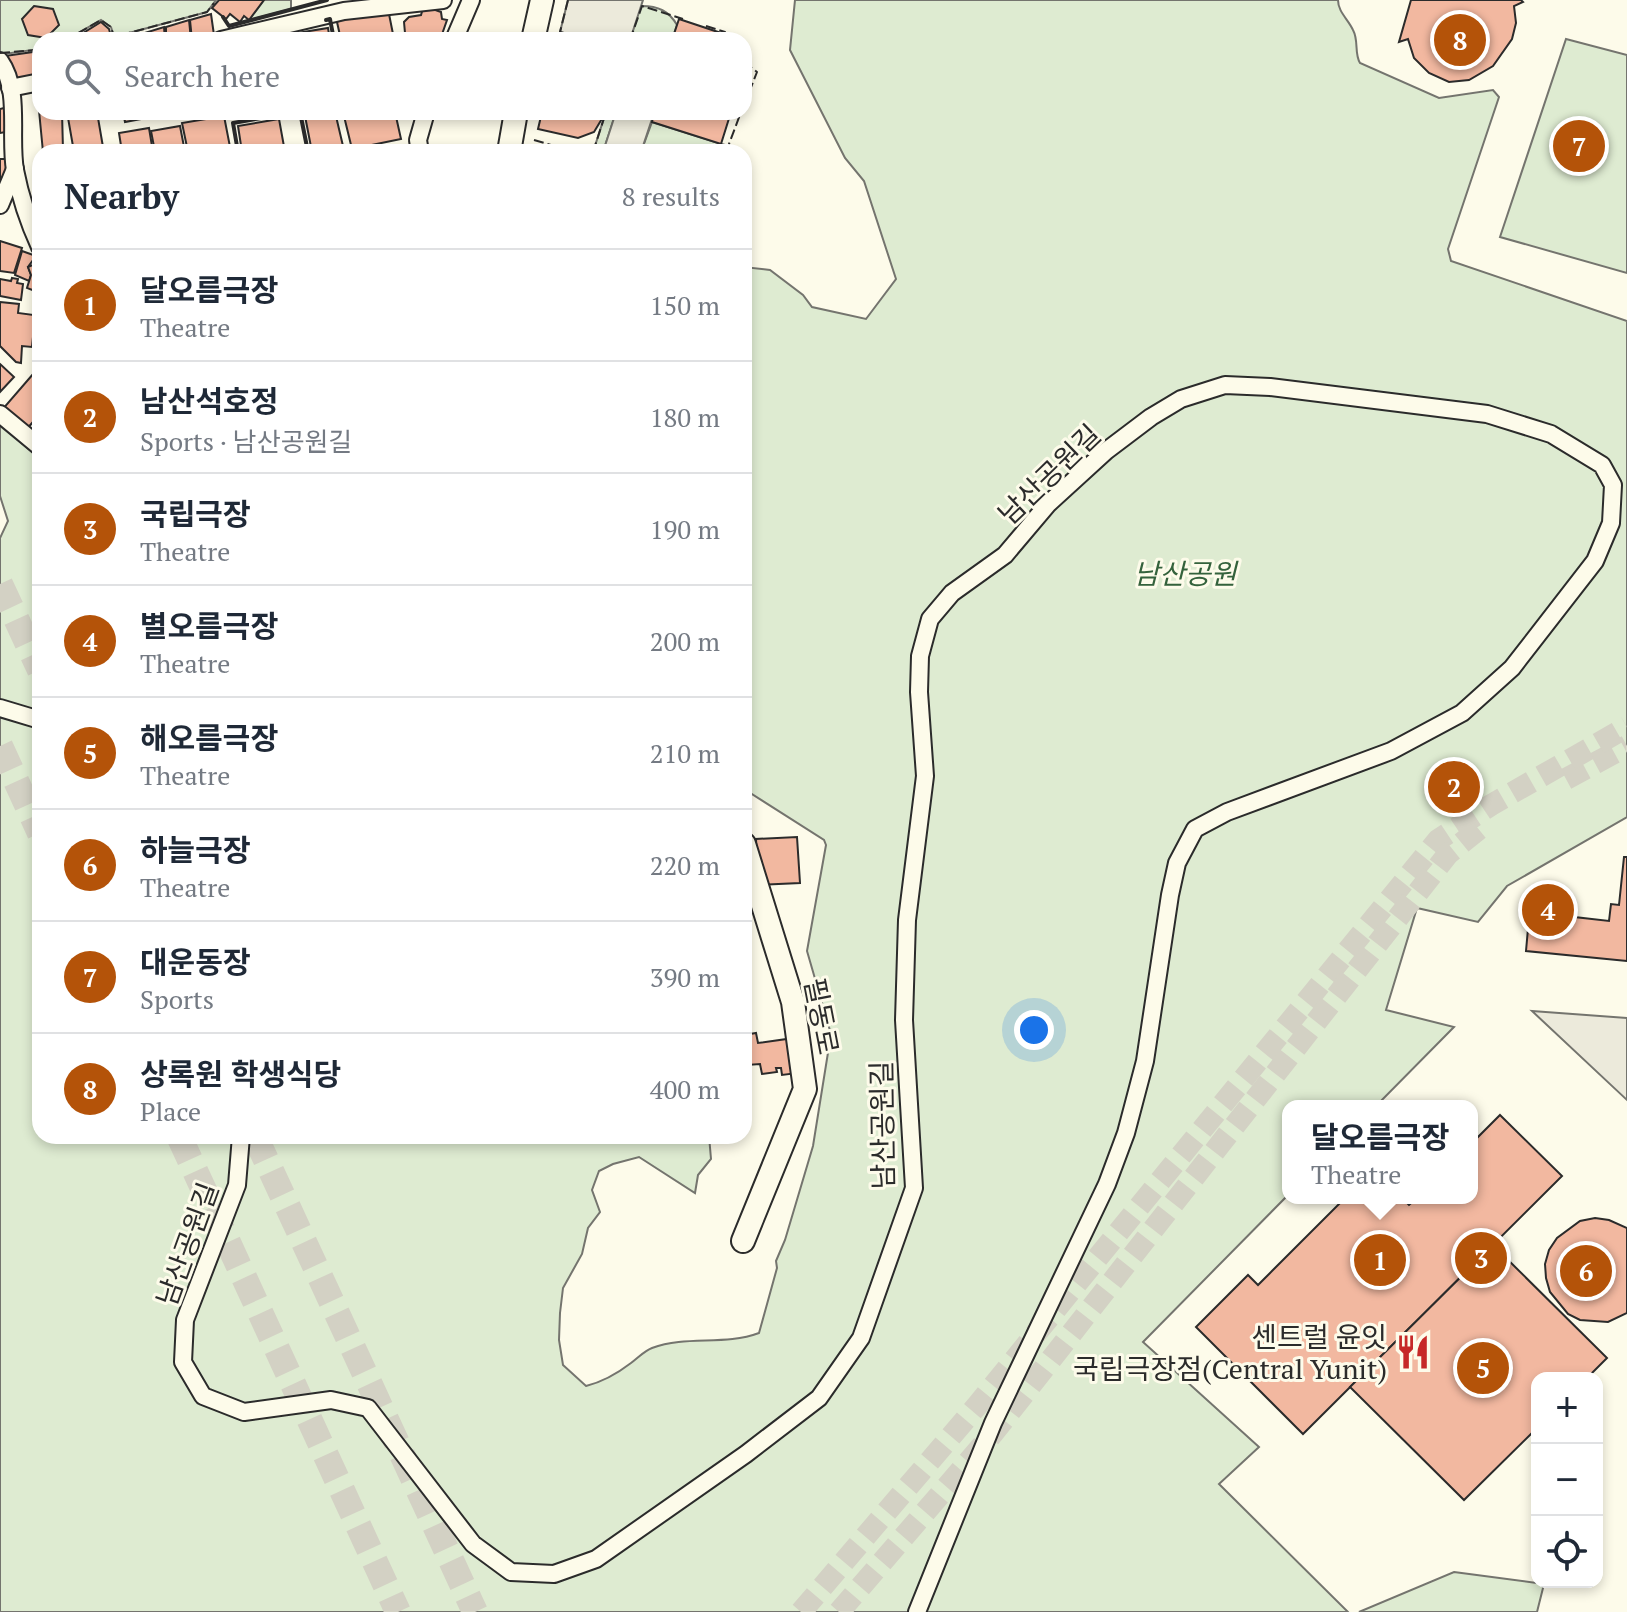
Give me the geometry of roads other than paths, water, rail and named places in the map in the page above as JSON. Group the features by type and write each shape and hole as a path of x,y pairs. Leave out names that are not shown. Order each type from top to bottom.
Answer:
{"street":[{"path":"255,32 344,11 443,0"},
{"path":"457,32 471,0"},
{"path":"535,32 542,0"},
{"path":"0,61 7,72 10,88 15,169 32,230"},
{"path":"10,88 32,84"},
{"path":"419,144 424,120"},
{"path":"510,144 515,120"},
{"path":"0,205 15,169"},
{"name":"남산공원길","path":"240,1144 237,1185 185,1320 183,1362 203,1396 244,1412 331,1400 368,1408 473,1544 511,1572 554,1574 596,1559 746,1454 819,1398 861,1338 914,1188 904,1020 907,920 925,776 919,692 920,656 930,619 952,593 1005,555 1048,504 1106,451 1181,399 1225,385 1270,387 1487,414 1551,434 1602,465 1613,485 1611,523 1595,561 1512,668 1462,713 1391,751 1227,812 1195,829 1177,863 1145,1061 1126,1133 1107,1184 993,1423 917,1612"},
{"path":"0,414 32,440"},
{"path":"0,708 32,718"},
{"name":"필동로","path":"743,1241 805,1089 793,1002 752,870"}],"tunnel":[{"path":"0,584 32,653"},
{"path":"801,1612 976,1407 1438,840 1491,805 1627,727"},
{"path":"0,746 32,816"},
{"path":"1566,779 1627,746"},
{"path":"839,1612 994,1432 1448,854 1484,825"},
{"path":"183,1144 398,1612"},
{"path":"259,1144 475,1612"}],"place":[{"name":"상록원 학생식당","path":"1460,40"},
{"name":"대운동장","path":"1579,146"},
{"name":"남산석호정","path":"1454,787"},
{"name":"별오름극장","path":"1548,910"},
{"name":"국립극장","path":"1481,1258"},
{"name":"달오름극장","path":"1380,1260"},
{"name":"하늘극장","path":"1586,1271"},
{"name":"센트럴 윤잇 국립극장점(Central Yunit)","path":"1413,1352"},
{"name":"해오름극장","path":"1483,1368"}],"park label":[{"name":"남산공원","path":"1185,573"}]}
